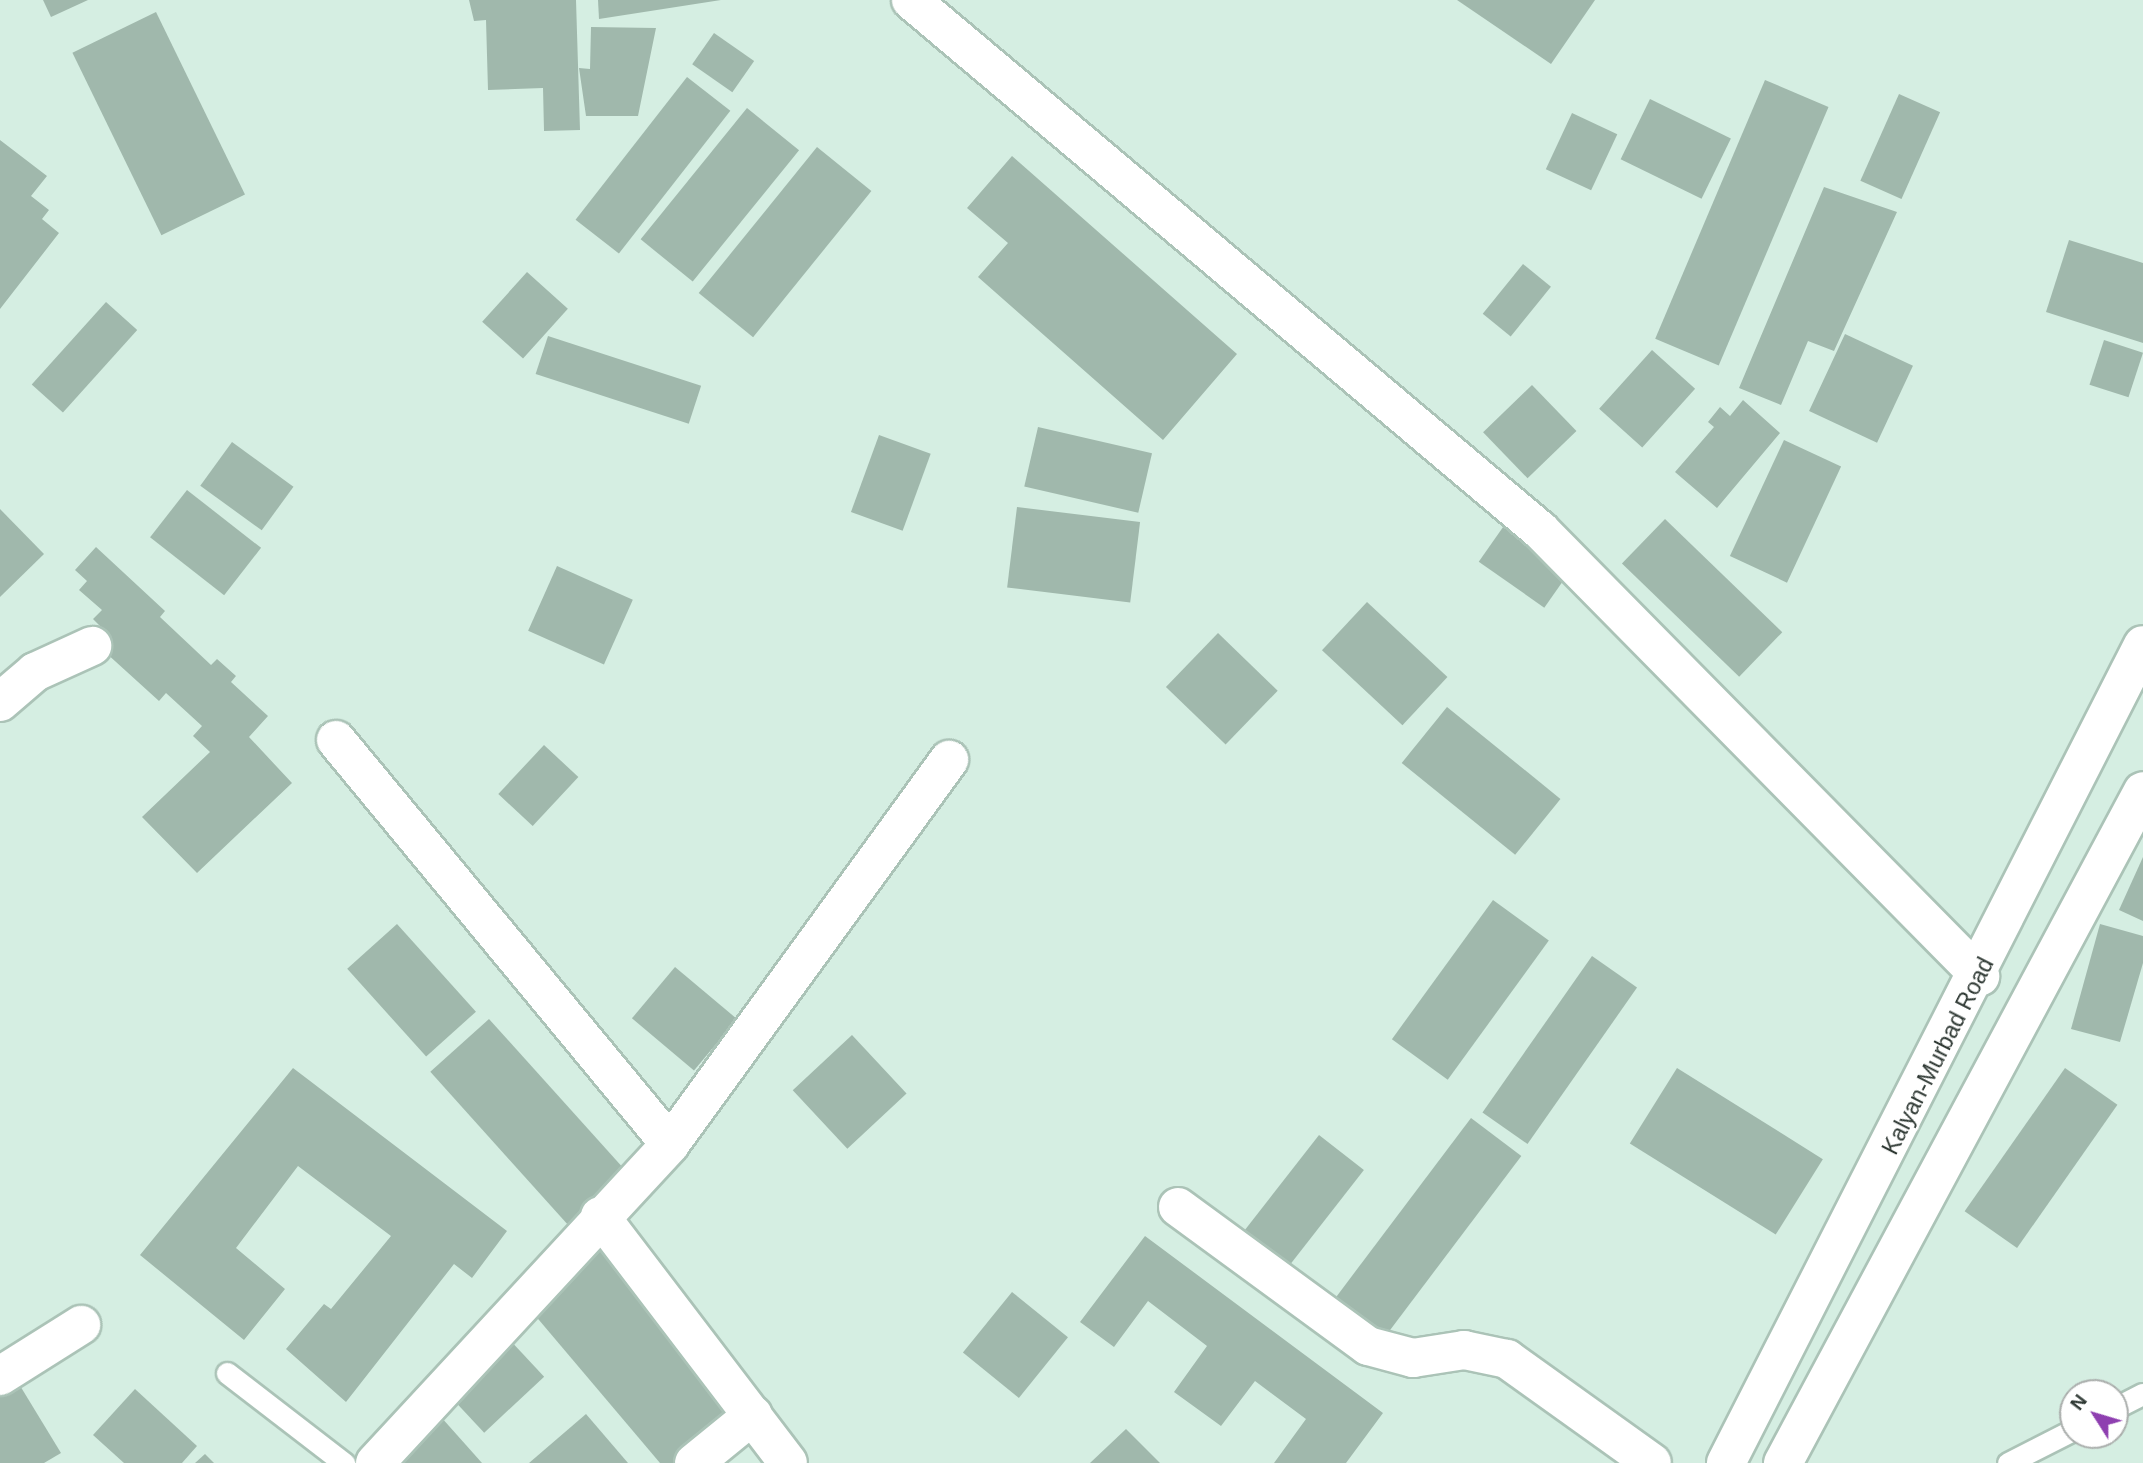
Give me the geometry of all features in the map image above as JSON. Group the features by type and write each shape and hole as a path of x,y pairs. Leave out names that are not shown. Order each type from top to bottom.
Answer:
{"street":[{"path":"911,0 1540,530 1980,976"},
{"name":"Kalyan-Murbad Road","path":"1726,1463 1980,976 2143,645"},
{"path":"0,702 35,672 92,646"},
{"path":"336,740 670,1144"},
{"path":"376,1463 600,1216 670,1144 949,760"},
{"path":"1783,1463 2143,792"},
{"path":"1178,1206 1368,1346 1413,1358 1464,1350 1507,1359 1652,1463"},
{"path":"600,1216 788,1463"},
{"path":"0,1376 81,1325"},
{"path":"694,1463 753,1415"}],"lane":[{"path":"227,1373 344,1463"},
{"path":"2008,1463 2059,1437"}],"building":[{"path":"43,0 88,0 51,17"},
{"path":"469,0 576,0 580,130 544,131 543,88 488,90 486,20 474,21"},
{"path":"598,0 721,0 599,19"},
{"path":"1457,0 1595,0 1551,64"},
{"path":"156,12 245,194 161,235 72,53"},
{"path":"591,27 656,28 638,116 586,116 579,68 590,69"},
{"path":"714,33 754,61 732,92 692,64"},
{"path":"687,77 730,111 619,253 576,220"},
{"path":"1765,80 1829,107 1719,366 1655,339"},
{"path":"1899,94 1940,112 1901,199 1860,181"},
{"path":"1650,99 1731,138 1702,199 1621,159"},
{"path":"747,108 799,150 693,282 641,239"},
{"path":"1572,113 1617,134 1591,190 1546,169"},
{"path":"0,140 47,176 31,196 49,210 42,219 59,233 0,309"},
{"path":"817,147 871,191 753,337 699,293"},
{"path":"1012,156 1237,354 1163,440 978,277 1008,243 967,208"},
{"path":"1824,187 1897,212 1834,351 1808,341 1781,405 1739,388"},
{"path":"2069,240 2143,263 2143,343 2046,312"},
{"path":"1523,264 1551,287 1511,336 1483,314"},
{"path":"527,272 568,309 523,359 482,322"},
{"path":"106,302 137,330 63,413 32,384"},
{"path":"1845,334 1913,366 1877,443 1809,411"},
{"path":"548,336 701,386 689,424 536,374"},
{"path":"2104,340 2143,353 2128,397 2089,385"},
{"path":"1652,350 1695,389 1642,448 1599,409"},
{"path":"1532,385 1576,431 1528,478 1483,432"},
{"path":"1743,400 1780,433 1717,508 1675,472 1714,427 1708,422 1720,407 1730,416"},
{"path":"1038,427 1152,453 1138,513 1024,486"},
{"path":"879,435 931,454 903,531 851,512"},
{"path":"1784,440 1841,467 1787,583 1730,556"},
{"path":"232,442 293,487 262,530 200,486"},
{"path":"187,490 261,548 224,595 150,537"},
{"path":"1017,507 1140,522 1130,603 1007,587"},
{"path":"0,509 44,554 0,597"},
{"path":"1665,519 1782,632 1739,677 1622,564"},
{"path":"1508,520 1574,566 1544,608 1479,562"},
{"path":"96,547 165,611 160,617 211,665 217,659 236,676 231,682 268,716 249,737 292,783 197,873 142,817 210,752 193,736 202,726 166,693 159,701 94,642 104,630 93,619 102,610 79,590 87,581 75,570"},
{"path":"557,566 633,600 604,665 528,631"},
{"path":"1367,602 1447,677 1402,725 1322,650"},
{"path":"1218,633 1278,691 1226,745 1166,687"},
{"path":"1447,707 1560,799 1515,855 1402,763"},
{"path":"544,745 578,777 533,826 498,794"},
{"path":"2143,857 2143,921 2119,910"},
{"path":"1493,900 1549,941 1448,1080 1392,1039"},
{"path":"397,924 476,1012 426,1057 347,969"},
{"path":"2100,924 2143,936 2143,963 2120,1042 2071,1029"},
{"path":"1592,956 1637,988 1528,1144 1482,1112"},
{"path":"675,967 737,1019 694,1070 632,1018"},
{"path":"489,1019 629,1174 570,1227 430,1072"},
{"path":"852,1035 907,1094 847,1149 793,1090"},
{"path":"293,1068 507,1231 472,1278 454,1264 346,1402 286,1349 324,1304 331,1309 391,1236 298,1166 236,1248 285,1289 244,1340 140,1255"},
{"path":"1677,1068 1823,1159 1776,1235 1630,1143"},
{"path":"2065,1068 2117,1105 2017,1248 1965,1211"},
{"path":"1471,1118 1521,1156 1380,1343 1330,1305"},
{"path":"1319,1135 1364,1170 1289,1266 1244,1231"},
{"path":"1145,1236 1383,1413 1346,1463 1274,1463 1306,1419 1255,1381 1221,1426 1174,1392 1207,1346 1148,1301 1114,1347 1080,1322"},
{"path":"600,1247 737,1410 674,1463 660,1463 528,1307"},
{"path":"1012,1292 1068,1337 1019,1398 963,1353"},
{"path":"508,1338 544,1377 484,1433 448,1394"},
{"path":"19,1384 61,1453 44,1463 0,1463 0,1396"},
{"path":"135,1389 197,1446 182,1463 124,1463 93,1435"},
{"path":"586,1414 628,1463 529,1463"},
{"path":"441,1417 482,1463 389,1463"},
{"path":"1126,1429 1160,1463 1090,1463"},
{"path":"205,1454 214,1463 195,1463"}]}
